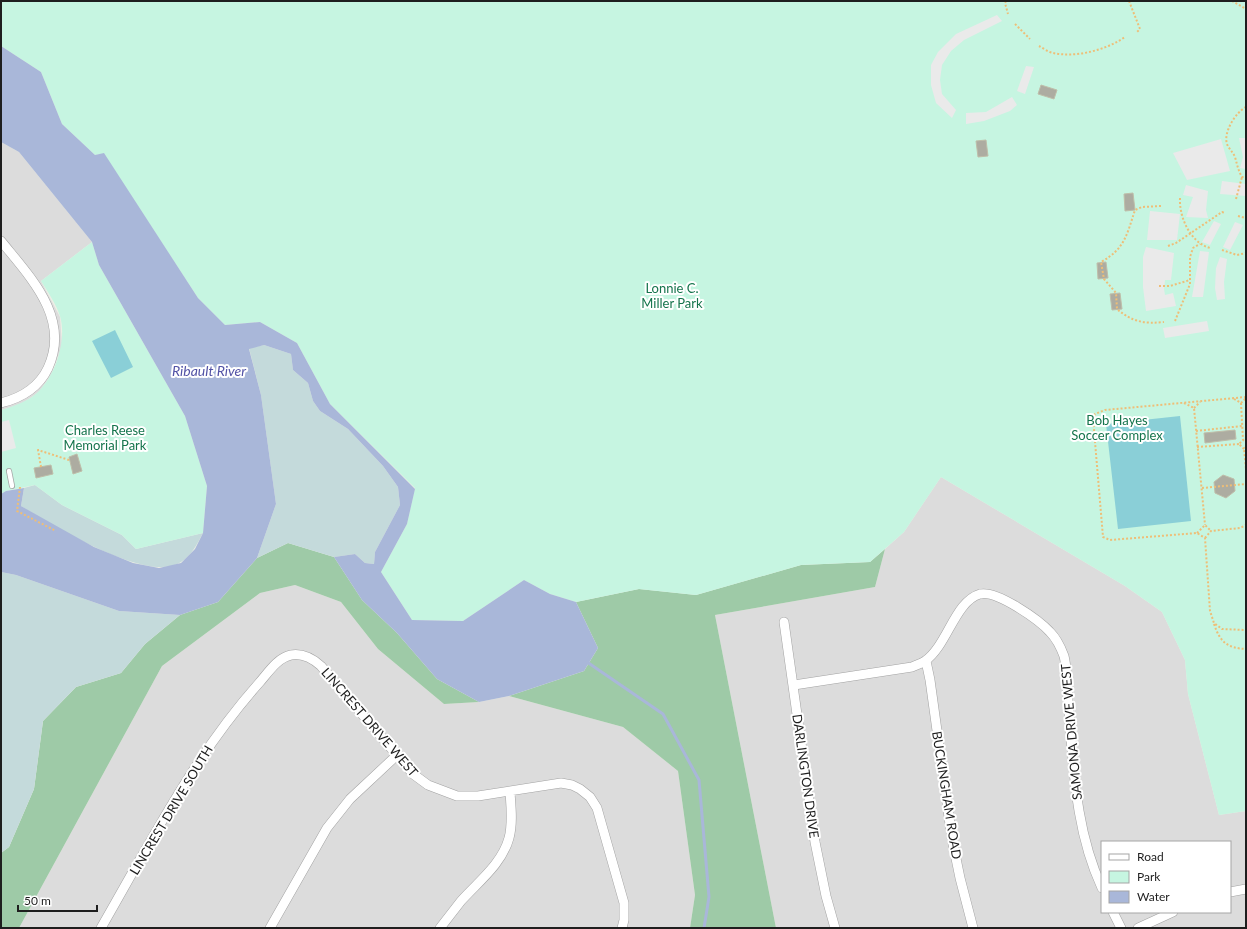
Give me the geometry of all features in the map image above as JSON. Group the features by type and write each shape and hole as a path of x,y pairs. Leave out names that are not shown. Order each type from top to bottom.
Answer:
{"street":[{"path":"1,241 44,299 54,320 56,331 52,359 46,373 36,385 24,394 12,401 1,404"},
{"name":"SAMONA DRIVE WEST","path":"926,661 940,645 963,607 972,598 981,594 992,594 1002,598 1042,624 1052,633 1064,656 1076,801 1084,838 1101,886"},
{"name":"DARLINGTON DRIVE","path":"784,622 815,842 826,896 835,928"},
{"name":"LINCREST DRIVE SOUTH","path":"101,928 190,773 214,738 237,708 275,665 290,655 302,655"},
{"name":"LINCREST DRIVE WEST","path":"302,655 312,659 321,666 412,774 428,785 458,796 478,796 510,792 561,783 580,788 590,797 597,808 624,903 624,920 622,928"},
{"path":"794,685 912,668 926,661"},
{"name":"BUCKINGHAM ROAD","path":"926,661 930,680 952,839 960,878 974,928"},
{"path":"270,928 327,828 350,799 396,756"},
{"path":"440,928 461,901 495,865 503,852 509,838 512,816 510,792"},
{"path":"1231,892 1246,889"},
{"path":"1114,913 1121,928"},
{"path":"1138,928 1171,913"}],"lane":[{"path":"9,471 12,486"}],"path":[{"path":"1006,1 1005,3 1008,14"},
{"path":"1129,1 1140,29 1137,32"},
{"path":"1232,1 1246,9"},
{"path":"1015,24 1030,39"},
{"path":"1039,46 1052,53 1072,54 1105,48 1125,37"},
{"path":"1236,199 1242,177 1235,164 1235,158 1227,143 1226,137 1235,118 1246,107"},
{"path":"1180,198 1180,208 1185,226 1200,244 1210,248"},
{"path":"1162,206 1142,207 1135,210 1123,244 1110,257 1101,262 1104,279 1116,293 1117,309 1125,316 1137,322 1164,322"},
{"path":"1168,246 1192,233 1222,212 1225,213"},
{"path":"1238,216 1246,218"},
{"path":"1175,321 1190,284 1190,257 1193,248 1200,244"},
{"path":"1222,250 1237,255 1246,253"},
{"path":"1159,286 1170,286 1190,280"},
{"path":"1233,398 1241,403"},
{"path":"1205,525 1197,532 1110,540 1106,539 1102,534 1093,418 1095,414 1105,410 1246,398"},
{"path":"1239,444 1243,440 1241,403 1246,398"},
{"path":"1194,408 1202,401"},
{"path":"1184,403 1194,408"},
{"path":"1194,408 1205,525 1211,531"},
{"path":"1196,431 1242,426"},
{"path":"1198,448 1239,444 1245,448 1246,469"},
{"path":"41,467 38,450 69,460"},
{"path":"20,481 21,491 17,511 56,532"},
{"path":"1202,488 1246,484"},
{"path":"1246,525 1240,528 1211,531 1205,538 1210,611 1219,638 1233,648 1246,649"},
{"path":"1197,532 1205,538"},
{"path":"1214,623 1222,629 1246,630"}],"shaded area":[{"path":"997,15 1002,21 964,40 951,51 942,65 940,80 942,94 956,110 952,118 936,103 931,85 931,65 938,52 956,34"},
{"path":"1026,66 1034,67 1025,94 1017,91"},
{"path":"1012,97 1017,105 1010,111 984,121 966,124 966,113 986,112"},
{"path":"1239,138 1246,138 1246,169 1240,168 1243,157"},
{"path":"1221,139 1230,171 1187,180 1173,153"},
{"path":"1,142 19,152 92,242 41,281 60,317 62,346 51,375 39,392 21,404 1,410"},
{"path":"1222,181 1246,184 1246,196 1220,194"},
{"path":"1186,185 1208,191 1206,210 1208,218 1186,217 1193,197 1183,195"},
{"path":"1150,211 1180,214 1177,240 1147,240"},
{"path":"1214,221 1221,224 1210,245 1202,242"},
{"path":"1235,222 1243,225 1230,250 1223,247"},
{"path":"1146,247 1174,253 1171,280 1165,280 1164,289 1165,295 1173,293 1176,306 1146,311 1143,287 1143,257"},
{"path":"1200,251 1209,252 1203,297 1192,297"},
{"path":"1220,257 1227,259 1224,282 1225,299 1217,300 1215,288 1216,268"},
{"path":"1207,321 1209,331 1165,338 1163,328"},
{"path":"264,345 291,354 293,370 308,383 313,401 320,411 348,429 383,466 398,487 400,505 375,552 374,564 365,563 355,554 334,557 288,543 257,558 276,504 261,395 249,348"},
{"path":"9,420 16,448 1,452 1,422"},
{"path":"941,477 1125,586 1162,612 1185,660 1188,694 1219,815 1246,811 1246,928 776,928 715,615 875,587 885,549 904,532"},
{"path":"35,485 62,505 122,535 136,549 203,533 191,553 185,559 181,562 166,567 146,565 124,559 76,538 21,506 24,488"},
{"path":"1,572 16,575 119,611 180,615 145,644 121,673 76,687 43,721 34,789 9,847 1,853"},
{"path":"295,585 341,602 378,649 444,704 479,702 509,696 623,727 678,771 695,895 690,928 19,928 162,666 260,593"}],"green space":[{"name":"Lonnie C. Miller Park","path":"1,1 1246,1 1246,811 1219,815 1188,694 1185,660 1162,612 1125,586 941,477 904,532 870,562 801,565 696,595 639,589 576,602 550,594 524,580 463,621 412,620 381,572 407,524 415,488 330,404 297,343 260,322 225,325 198,298 104,154 95,155 62,124 41,72 1,46"},
{"name":"Charles Reese Memorial Park","path":"92,242 99,265 185,416 207,486 203,533 136,549 122,535 62,505 35,485 6,491 1,494 1,410 22,403 39,391 45,384 55,366 61,346 62,325 60,316 41,281"},
{"path":"115,330 133,367 111,378 92,341"},
{"name":"Bob Hayes Soccer Complex","path":"1180,416 1191,521 1118,529 1106,424"},
{"path":"288,543 334,557 362,600 397,633 437,679 479,702 444,704 378,649 341,602 295,585 260,593 162,666 19,928 1,928 1,853 9,847 34,789 43,721 76,687 121,673 145,644 180,615 218,602 257,558"},
{"path":"885,549 875,587 715,615 776,928 690,928 695,895 678,771 623,727 509,696 584,671 598,648 576,602 639,589 696,595 801,565 870,562"}],"water":[{"name":"Ribault River","path":"1,46 41,72 62,124 95,155 104,153 198,298 225,325 260,322 297,343 330,404 415,489 407,524 381,572 412,620 463,621 524,580 550,594 576,602 598,648 584,671 509,696 479,702 437,679 397,633 362,600 334,557 355,554 365,563 374,564 375,552 400,505 398,487 383,466 348,429 320,411 313,401 308,383 293,370 291,354 264,345 249,349 261,395 276,504 257,558 218,602 180,615 119,611 16,575 1,572 1,494 6,491 24,488 21,506 94,547 133,563 159,568 181,563 195,549 203,533 207,486 185,416 99,265 92,242 19,152 1,142"}],"building":[{"path":"1041,85 1057,90 1054,99 1038,94"},
{"path":"986,140 988,156 978,157 976,141"},
{"path":"1133,193 1135,210 1125,211 1124,194"},
{"path":"1106,262 1108,278 1098,279 1097,263"},
{"path":"1120,293 1122,309 1112,310 1110,294"},
{"path":"1235,430 1236,439 1205,443 1204,433"},
{"path":"77,454 82,471 73,474 69,457"},
{"path":"51,465 53,474 36,478 34,468"},
{"path":"1223,475 1234,479 1235,491 1226,498 1215,493 1214,482"}],"waterway":[{"path":"587,662 663,714 699,780 709,897 704,928"}]}
